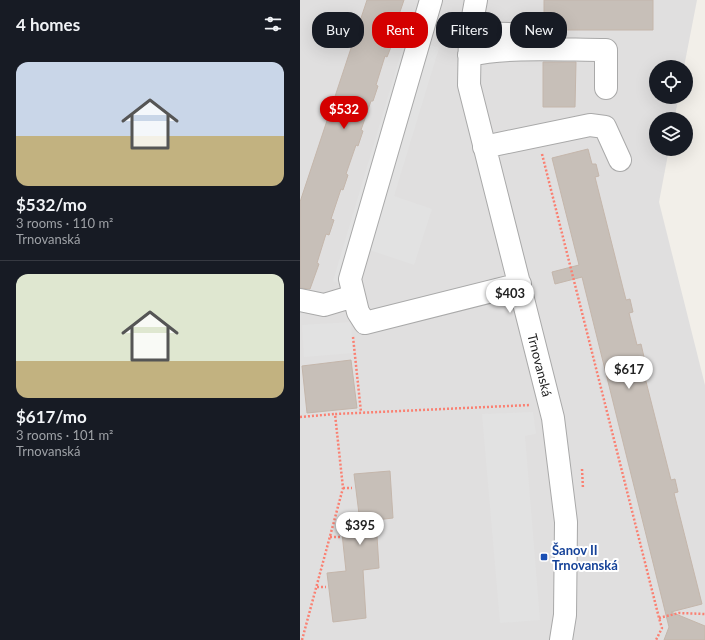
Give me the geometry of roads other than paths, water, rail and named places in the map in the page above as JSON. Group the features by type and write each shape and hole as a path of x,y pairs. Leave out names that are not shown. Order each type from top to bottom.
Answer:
{"street":[{"path":"431,0 350,279 358,312 365,323 520,284"},
{"name":"Trnovanská","path":"474,12 476,0"},
{"name":"Trnovanská","path":"469,48 469,84 554,418 566,522 565,615 561,640"},
{"path":"469,55 481,52 606,50 606,88"},
{"path":"484,147 590,125 605,127 620,160"},
{"path":"300,300 324,305 354,296"}],"place":[{"name":"Šanov II Trnovanská","path":"544,557"}]}
